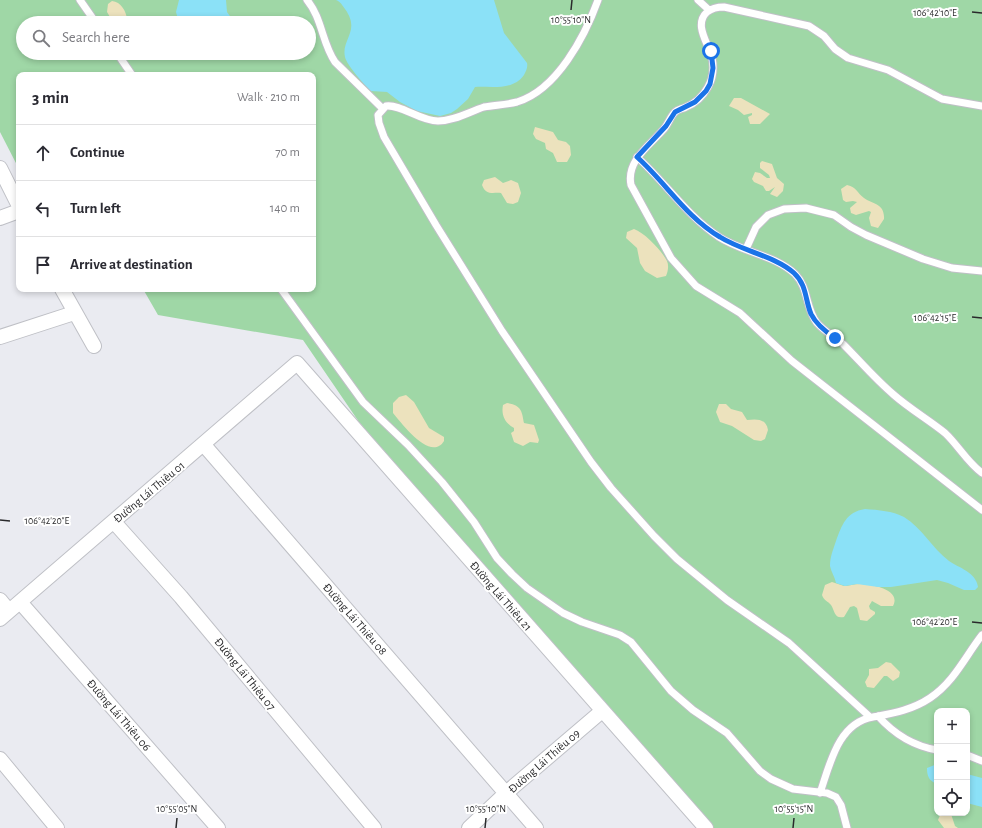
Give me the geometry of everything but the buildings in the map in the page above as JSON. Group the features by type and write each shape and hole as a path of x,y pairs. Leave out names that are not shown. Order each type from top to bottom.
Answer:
{"street":[{"path":"0,168 16,200"},
{"path":"0,218 16,212"},
{"path":"64,292 94,346"},
{"path":"0,337 74,313"},
{"name":"Đường Lái Thiêu 01","path":"10,611 297,363"},
{"name":"Đường Lái Thiêu 21","path":"297,363 706,828"},
{"name":"Đường Lái Thiêu 08","path":"204,444 536,828"},
{"name":"Đường Lái Thiêu 07","path":"114,522 182,597 374,828"},
{"name":"Đường Lái Thiêu 06","path":"0,600 218,828"},
{"name":"Đường Lái Thiêu 09","path":"468,828 506,793 602,711"},
{"path":"0,759 57,828"}],"lane":[{"path":"80,0 91,16"},
{"path":"307,0 316,14 330,54 342,70 357,82 382,108"},
{"path":"598,0 588,24 558,72 543,88 517,102 484,108 448,120 426,120 393,106 382,108 378,115 379,123 390,150 502,332 591,462 611,488 654,536 687,568 727,600 798,652 874,717 906,740 917,745 934,749"},
{"path":"698,0 709,10"},
{"path":"982,106 942,99 888,70 848,58 835,48 824,36 809,26 724,7 714,8 709,10 703,19 702,25 704,37 713,59 713,72 710,84 701,97 695,102 675,112 666,126 637,157 631,169 632,185 671,258 686,277 706,294 740,313 792,361 982,510"},
{"path":"121,60 130,72"},
{"path":"637,157 663,182 682,206 706,228 721,238 781,265 793,273 803,285 812,315 822,328 841,342 893,394 944,432 968,460 982,473"},
{"path":"746,249 752,234 768,216 784,209 806,208 834,215 866,235 923,259 952,268 982,272"},
{"path":"283,292 363,402 408,445 442,482 470,517 497,558 512,574 544,601 563,613 582,622 620,635 631,642 671,691 693,710 727,733 750,761 771,778 793,788 833,795 838,800 847,828"},
{"path":"820,793 841,738 852,727 874,717 907,710 930,697 941,689 957,672 982,635"},
{"path":"970,756 982,761"}],"green space":[{"path":"0,0 982,0 982,828 714,828 359,422 303,340 158,315 145,292 316,292 316,72 16,72 16,163 0,132"}],"sand":[{"path":"112,1 118,3 126,13 126,16 109,16 107,12 108,4"},
{"path":"734,98 741,98 770,114 760,124 750,124 748,117 752,115 752,113 744,115 738,110 729,106"},
{"path":"535,127 553,132 558,140 566,142 570,146 571,155 567,162 557,162 553,153 546,149 545,143 536,139 533,134"},
{"path":"762,161 772,164 777,178 784,184 783,191 777,197 770,194 775,187 769,191 766,191 763,186 754,182 752,179 755,172 770,178 769,175 760,168 760,163"},
{"path":"495,177 503,183 511,180 518,183 521,193 518,202 513,204 507,203 501,193 490,193 486,191 482,185 484,180"},
{"path":"847,185 853,187 864,198 880,207 884,214 884,219 878,228 871,226 869,218 871,212 869,211 856,215 851,213 850,208 857,202 846,202 843,200 841,189"},
{"path":"634,229 648,238 665,257 668,265 666,276 657,278 645,271 640,263 637,248 626,238 627,232"},
{"path":"406,395 414,402 429,428 444,437 444,441 438,446 432,447 425,445 410,433 393,413 393,403 399,397"},
{"path":"507,403 518,407 522,412 524,423 534,425 539,440 538,443 530,442 523,446 514,442 511,433 514,431 514,428 506,421 503,415 503,405"},
{"path":"719,404 726,404 731,409 742,412 747,420 763,421 768,430 765,439 761,441 754,440 732,426 720,422 716,412"},
{"path":"832,582 844,586 865,584 877,586 893,595 895,600 893,606 881,606 872,601 869,606 875,614 867,621 860,620 857,608 854,606 850,607 844,617 838,617 831,605 822,595 825,585"},
{"path":"886,662 891,663 900,672 899,677 893,681 887,676 884,676 874,688 867,687 865,682 869,675 869,669 878,668"},
{"path":"940,816 952,816 955,826 958,828 944,828 938,820"}],"water":[{"path":"179,0 226,0 227,12 230,16 177,16 176,12"},
{"path":"336,0 494,0 504,33 527,63 526,70 524,75 519,80 508,86 475,87 468,99 451,113 440,116 417,111 400,102 387,92 371,91 352,70 345,57 351,23 345,9"},
{"path":"865,509 890,512 904,517 916,527 943,556 971,574 977,582 978,587 975,590 964,590 937,580 891,587 857,584 845,586 836,583 830,563 838,535 849,516"},
{"path":"934,765 934,782 929,778 927,768"},
{"path":"970,775 982,778 982,807 970,804"}],"route":[{"path":"711,51 713,68 710,84 706,91 688,107 675,112 669,123 637,157 652,170 682,206 706,228 721,238 781,265 793,273 803,285 809,307 816,322 835,338"}]}
